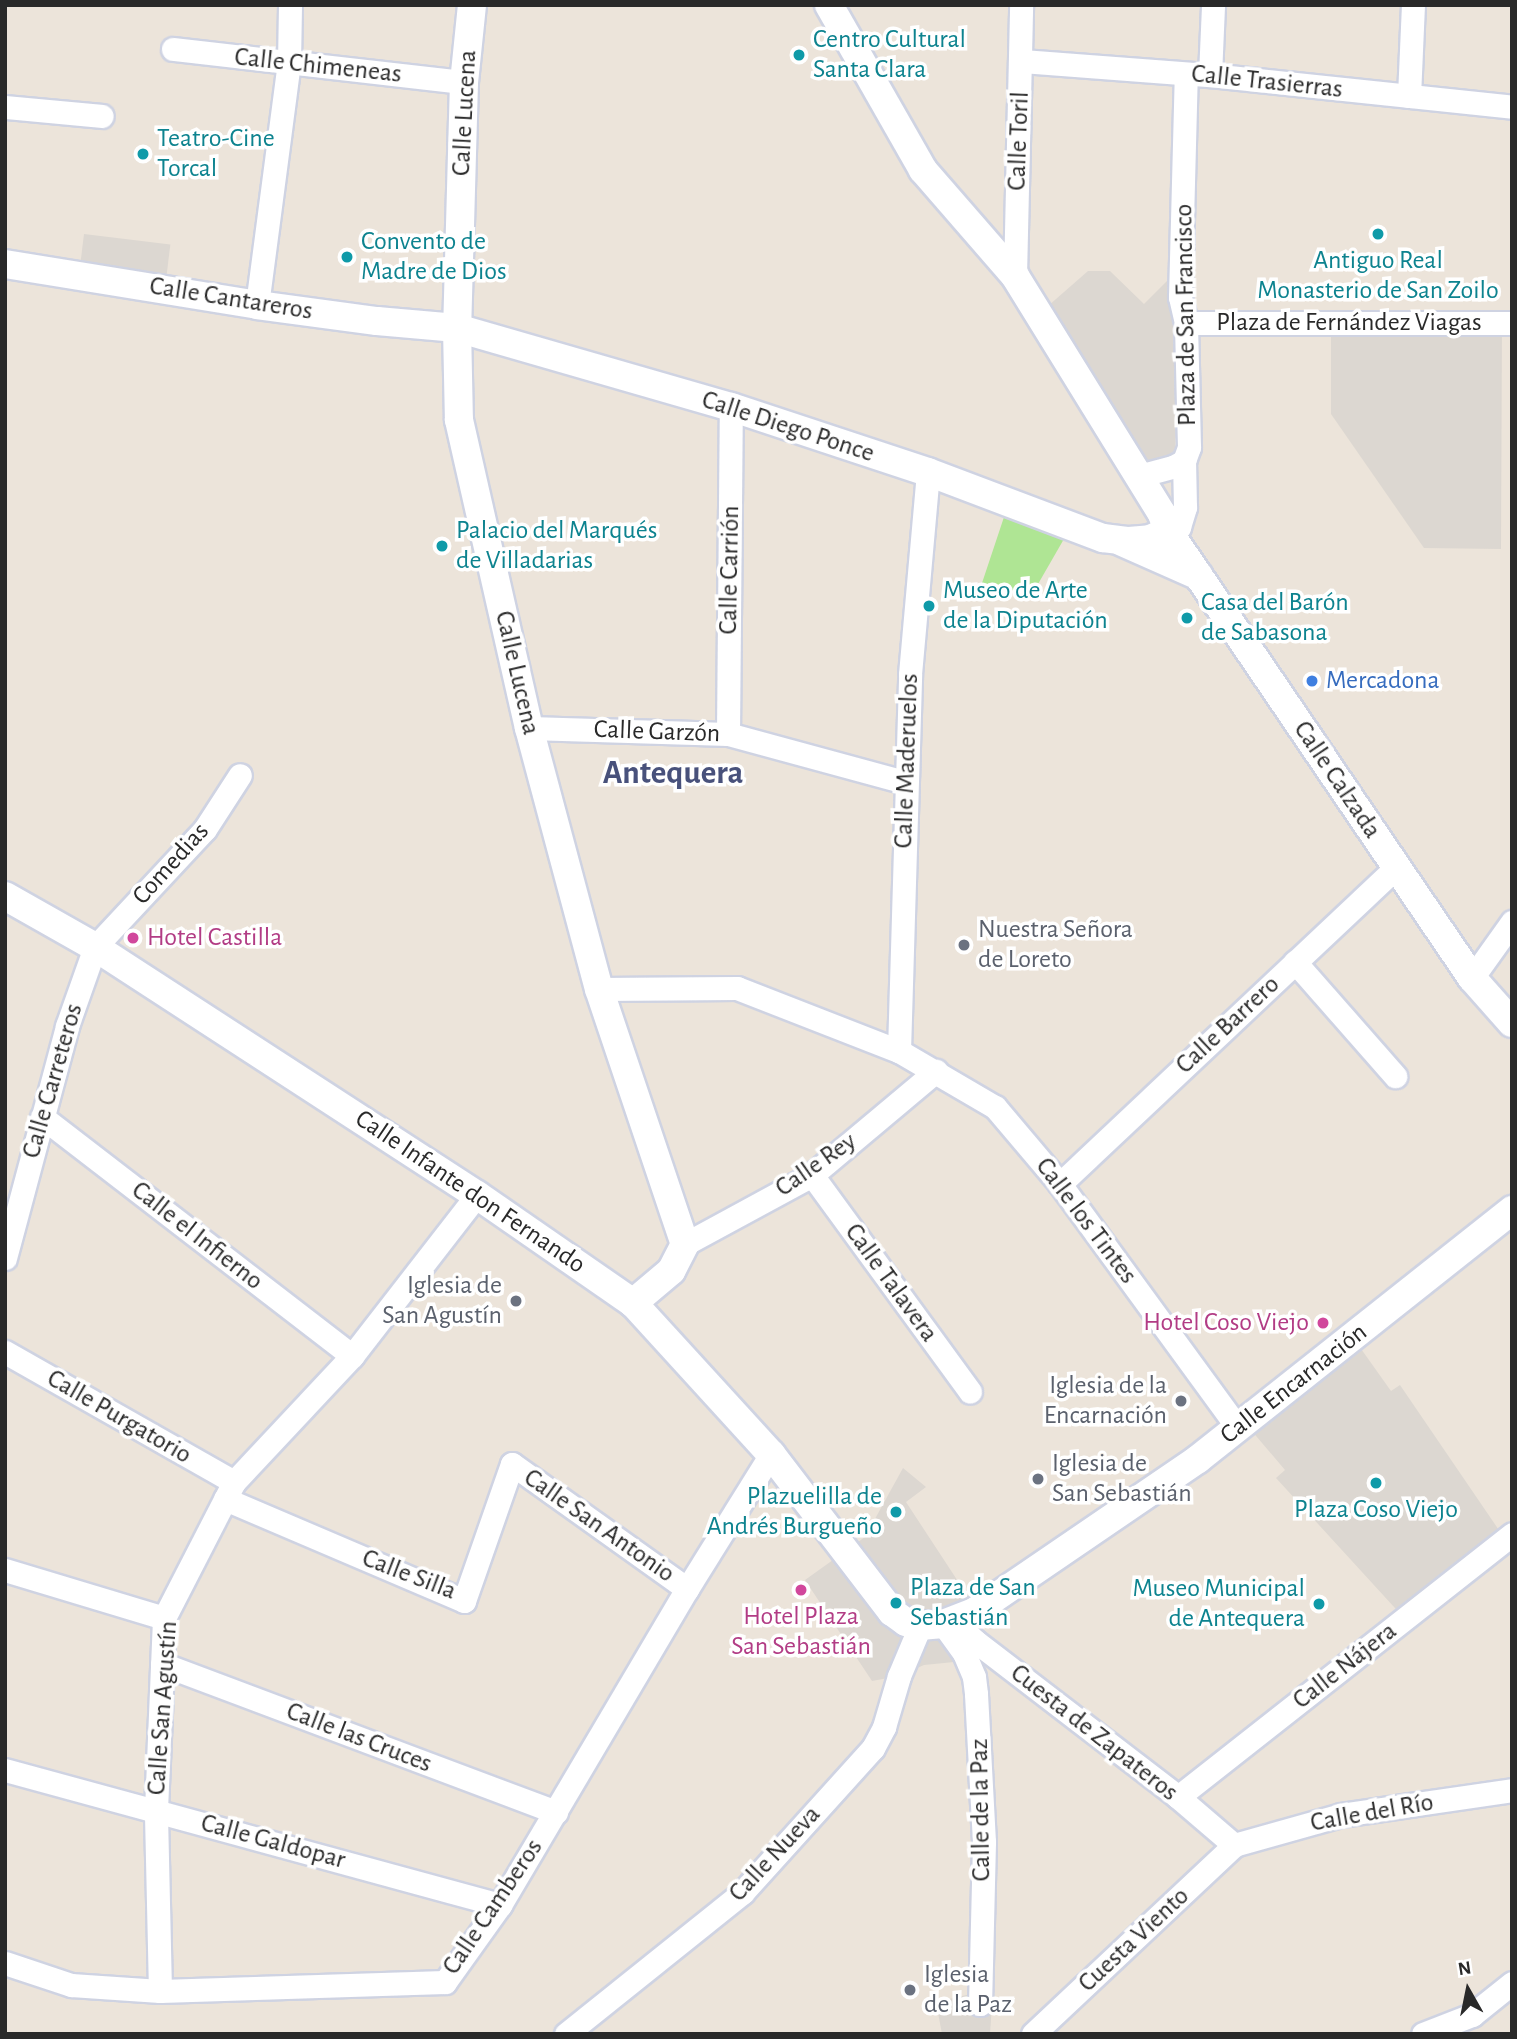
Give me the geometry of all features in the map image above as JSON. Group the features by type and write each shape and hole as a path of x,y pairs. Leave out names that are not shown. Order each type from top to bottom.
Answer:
{"street":[{"path":"257,305 289,63 290,5"},
{"name":"Calle Lucena","path":"472,5 464,82 457,328 459,420 529,728 599,989 685,1244"},
{"path":"829,5 923,170 1015,276 1162,514 1168,531 1179,527 1185,506 1184,461"},
{"name":"Calle Toril","path":"1015,276 1022,61 1021,5"},
{"path":"1210,75 1213,5"},
{"path":"1409,96 1413,5"},
{"name":"Calle Chimeneas","path":"173,49 464,82"},
{"name":"Calle Trasierras","path":"1022,61 1210,75 1512,107"},
{"name":"Plaza de San Francisco","path":"1133,471 1146,474 1161,471 1184,461 1189,447 1186,323 1180,297 1186,74"},
{"path":"5,107 102,116"},
{"name":"Calle Cantareros","path":"5,264 257,305 377,321 457,328"},
{"name":"Plaza de Fernández Viagas","path":"1186,323 1512,323"},
{"name":"Calle Diego Ponce","path":"457,328 731,407 928,472 1103,538 1150,539 1168,531"},
{"name":"Calle Carrión","path":"728,734 731,407"},
{"name":"Calle Maderuelos","path":"899,1051 910,674 928,472"},
{"name":"Calle Calzada","path":"1168,531 1472,978 1512,1023"},
{"name":"Calle Diego Ponce","path":"1116,540 1199,576"},
{"name":"Calle Garzón","path":"529,728 728,734 905,782"},
{"name":"Comedias","path":"94,947 205,829 240,775"},
{"name":"Calle Barrero","path":"1060,1184 1396,867"},
{"name":"Calle Infante don Fernando","path":"5,895 94,947 477,1195 633,1303 771,1454 898,1618 945,1622"},
{"path":"1472,978 1512,922"},
{"name":"Calle Carreteros","path":"5,1258 42,1117 86,964 94,947"},
{"path":"1295,962 1395,1076"},
{"name":"Calle los Tintes","path":"599,989 737,988 899,1051 995,1107 1060,1184 1238,1428"},
{"name":"Calle Rey","path":"685,1244 812,1175 936,1071"},
{"name":"Calle el Infierno","path":"42,1117 352,1356"},
{"name":"Calle Talavera","path":"812,1175 970,1392"},
{"name":"Calle San Agustín","path":"160,1991 156,1810 164,1618 229,1491 352,1356 477,1195"},
{"name":"Calle Encarnación","path":"945,1622 1238,1428 1512,1210"},
{"path":"633,1303 671,1271 685,1244"},
{"name":"Calle Purgatorio","path":"5,1352 229,1491"},
{"name":"Calle Camberos","path":"5,1963 71,1985 160,1991 445,1982 500,1905 687,1589 771,1454"},
{"name":"Calle Silla","path":"229,1491 464,1601 512,1464"},
{"name":"Calle San Antonio","path":"512,1464 687,1589"},
{"name":"Calle Nájera","path":"1178,1797 1512,1534"},
{"path":"5,1570 164,1618"},
{"name":"Cuesta de Zapateros","path":"945,1622 975,1641 1178,1797 1234,1845"},
{"name":"Calle de la Paz","path":"945,1622 964,1653 974,1677 976,1694 984,1842 980,2004"},
{"name":"Calle Nueva","path":"566,2034 742,1893 873,1748 884,1727 900,1676 945,1622"},
{"name":"Calle las Cruces","path":"162,1664 556,1812"},
{"name":"Calle Galdopar","path":"5,1770 500,1905"},
{"name":"Calle del Río","path":"1234,1845 1341,1815 1512,1790"},
{"name":"Cuesta Viento","path":"1033,2034 1234,1845"},
{"path":"1423,2034 1472,2015 1512,1983"}],"green space":[{"path":"1008,505 1072,525 1034,591 980,589"}],"shaded area":[{"path":"84,234 170,245 165,284 79,274"},
{"path":"1088,271 1110,271 1144,304 1169,279 1181,282 1175,452 1152,465 1120,450 1040,313"},
{"path":"1502,323 1501,549 1424,548 1331,414 1331,324"},
{"name":"Plaza Coso Viejo","path":"1359,1346 1391,1391 1400,1385 1505,1539 1405,1619 1276,1478 1285,1470 1251,1430"},
{"name":"Plaza de San Sebastián","path":"903,1468 926,1487 906,1502 967,1595 983,1630 954,1662 924,1665 899,1676 872,1681 805,1580 865,1537"},
{"path":"993,1989 990,2034 942,2034 936,2002"}],"place":[{"name":"Centro Cultural Santa Clara","path":"799,55"},
{"name":"Teatro-Cine Torcal","path":"143,154"},
{"name":"Antiguo Real Monasterio de San Zoilo","path":"1378,234"},
{"name":"Convento de Madre de Dios","path":"347,257"},
{"name":"Palacio del Marqués de Villadarias","path":"442,546"},
{"name":"Museo de Arte de la Diputación","path":"929,606"},
{"name":"Casa del Barón de Sabasona","path":"1187,618"},
{"name":"Mercadona","path":"1312,681"},
{"name":"Hotel Castilla","path":"133,938"},
{"name":"Nuestra Señora de Loreto","path":"964,945"},
{"name":"Iglesia de San Agustín","path":"516,1301"},
{"name":"Hotel Coso Viejo","path":"1323,1323"},
{"name":"Iglesia de la Encarnación","path":"1181,1401"},
{"name":"Iglesia de San Sebastián","path":"1038,1479"},
{"name":"Plaza Coso Viejo","path":"1376,1483"},
{"name":"Plazuelilla de Andrés Burgueño","path":"896,1512"},
{"name":"Hotel Plaza San Sebastián","path":"801,1590"},
{"name":"Plaza de San Sebastián","path":"896,1603"},
{"name":"Museo Municipal de Antequera","path":"1319,1604"},
{"name":"Iglesia de la Paz","path":"910,1990"}],"district":[{"name":"Antequera","path":"673,774"}]}
